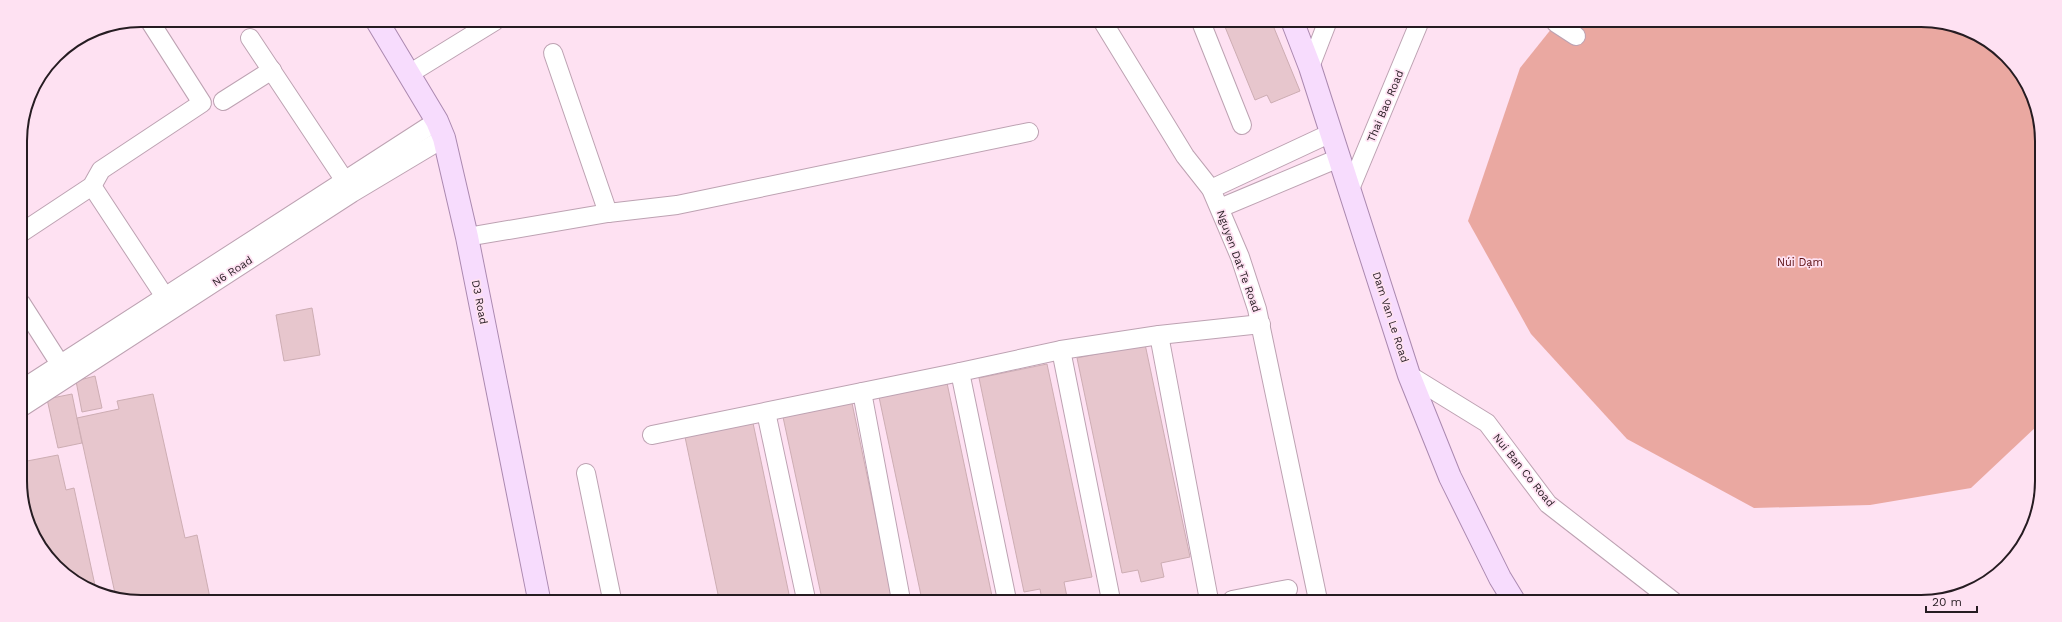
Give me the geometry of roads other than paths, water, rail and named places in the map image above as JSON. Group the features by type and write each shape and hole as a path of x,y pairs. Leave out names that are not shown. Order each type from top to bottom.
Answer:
{"main road":[{"name":"D3 Road","path":"381,27 440,130 467,237 537,595"},
{"name":"Dam Van Le Road","path":"1295,27 1310,67 1409,375 1450,476 1500,578 1510,595"}],"street":[{"path":"27,229 92,186 100,170 202,103 153,27"},
{"path":"409,74 485,27"},
{"name":"Nguyen Dat Te Road","path":"1106,27 1185,156 1211,189 1240,257 1258,308 1317,595"},
{"path":"1203,27 1242,125"},
{"path":"1310,67 1325,27"},
{"name":"Thai Bao Road","path":"1350,189 1417,27"},
{"path":"1562,27 1576,36"},
{"path":"250,38 349,187"},
{"path":"553,53 608,213"},
{"path":"223,101 272,70"},
{"name":"N6 Road","path":"27,403 169,303 440,130"},
{"path":"467,237 608,213 678,205 1029,132"},
{"path":"1211,189 1331,133"},
{"path":"1220,208 1339,158"},
{"path":"92,186 169,303"},
{"name":"N6 Road","path":"27,386 60,364 169,303"},
{"path":"27,312 60,364"},
{"path":"652,435 1060,350 1159,335 1261,324"},
{"path":"1159,335 1208,595"},
{"path":"1060,350 1110,595"},
{"path":"960,372 1005,595"},
{"name":"Nui Ban Co Road","path":"1409,375 1487,423 1548,504 1664,595"},
{"path":"862,392 900,595"},
{"path":"766,412 805,595"},
{"path":"586,473 611,595"},
{"path":"1267,595 1281,593"}],"park label":[{"name":"Núi Dạm","path":"1800,262"}]}
